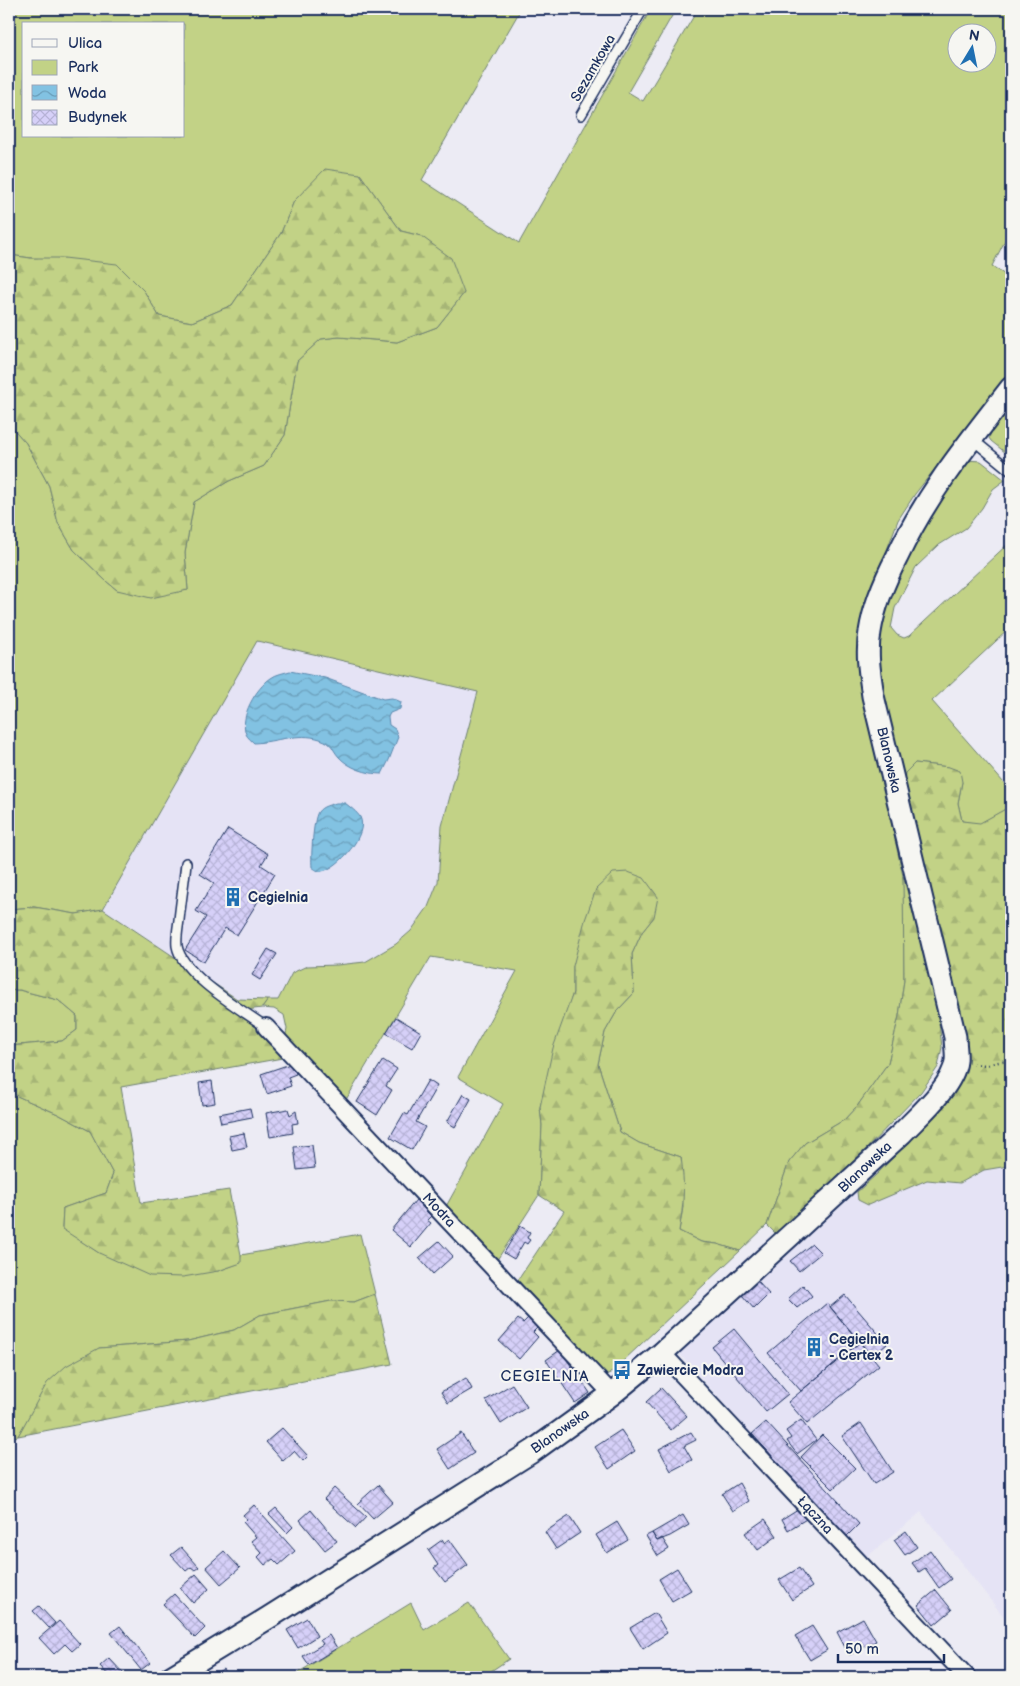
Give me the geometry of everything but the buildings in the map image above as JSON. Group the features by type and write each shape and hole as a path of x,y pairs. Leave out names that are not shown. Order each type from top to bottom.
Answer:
{"street":[{"name":"Blanowska","path":"171,1677 283,1609 533,1451 612,1394 662,1353 902,1133 937,1096 950,1078 956,1062 952,1017 939,970 874,696 868,654 870,632 878,604 910,529 941,479 1011,388"},
{"name":"Modra","path":"266,1027 612,1394"},
{"name":"Łączna","path":"662,1353 967,1677"}],"lane":[{"name":"Sezamkowa","path":"581,115 643,9"},
{"path":"971,439 1011,471"},
{"path":"186,863 176,945 180,957 189,970 199,979 266,1027"}],"path":[{"path":"956,1062 986,1065 1011,1059"}],"shaded area":[{"path":"256,641 479,692 442,826 438,882 428,907 411,931 396,944 365,962 292,973 278,1000 237,999 103,909"},
{"path":"1011,1167 1011,1626 921,1512 863,1560 679,1353 857,1192 858,1200 927,1180 960,1183 984,1170"}],"green space":[{"path":"9,9 521,9 422,180 519,243 651,9 676,9 628,92 643,101 698,9 1011,9 1011,229 992,266 1011,279 1011,372 915,494 898,520 881,566 869,722 903,876 904,980 899,1016 888,1063 858,1105 844,1120 805,1143 789,1162 767,1225 740,1251 717,1244 701,1242 679,1231 683,1207 681,1157 639,1143 620,1132 598,1064 605,1032 617,1011 634,993 632,954 642,932 654,917 573,966 573,992 540,1107 542,1125 539,1195 495,1263 444,1210 503,1104 458,1077 517,971 431,957 344,1103 285,1039 287,1029 284,1015 274,1009 262,1008 268,1000 278,1000 292,973 307,966 365,962 396,944 411,931 428,907 438,882 442,826 478,692 257,641 103,909 76,914 34,907 9,909 9,424 26,443 49,486 58,523 74,550 106,581 117,590 188,590 185,553 194,502 229,481 264,466 285,435 297,361 321,339 339,337 397,342 437,327 464,293 421,236 401,231 360,174 294,201 281,233 232,305 192,322 159,316 144,291 31,258 9,255"},
{"path":"325,169 360,174 401,231 421,236 451,258 464,293 437,327 397,342 339,337 321,339 297,361 285,435 264,466 229,481 194,502 185,553 188,590 151,598 117,590 74,550 58,523 49,486 26,443 9,424 9,255 31,258 64,258 117,264 144,291 159,316 192,322 232,305 281,233 294,201"},
{"path":"1011,405 1011,457 989,438 992,430"},
{"path":"966,460 981,461 1005,480 993,489 982,508 966,528 939,545 916,567 895,608 891,628 897,635 904,638 909,636 1011,541 1011,627 932,701 1011,791 1011,806 980,824 962,821 958,803 962,782 949,767 915,763 903,793 884,705 878,654 879,632 900,570 914,542"},
{"path":"915,763 949,767 960,771 962,782 958,803 962,821 980,823 1011,806 1011,1167 984,1170 960,1183 927,1180 868,1205 858,1200 857,1192 931,1118 962,1024 933,897 903,793 905,773"},
{"path":"628,872 644,878 658,897 654,917 642,932 632,954 634,993 617,1011 605,1032 598,1064 620,1132 639,1143 681,1157 683,1194 679,1231 701,1242 717,1244 740,1251 606,1377 516,1283 564,1211 539,1195 542,1125 540,1107 553,1048 573,993 573,966 585,920 596,889 613,873"},
{"path":"903,876 922,944 938,1015 942,1047 938,1067 921,1092 867,1148 776,1234 767,1225 789,1162 805,1143 844,1120 858,1105 888,1063 899,1016 904,980"},
{"path":"34,907 76,914 103,909 237,999 268,1000 262,1008 238,1011 288,1057 121,1087 141,1203 229,1190 241,1263 218,1271 183,1277 150,1276 99,1253 62,1229 63,1208 106,1193 113,1174 90,1131 17,1096 9,1088 9,1046 62,1041 77,1030 77,1016 58,1000 19,990 9,990 9,909"},
{"path":"9,990 19,990 58,1000 77,1016 77,1030 62,1041 9,1046"},
{"path":"9,1088 17,1096 90,1131 113,1174 106,1193 63,1208 62,1228 99,1253 218,1271 240,1263 241,1255 360,1234 375,1294 354,1302 331,1301 260,1315 234,1330 188,1341 99,1348 32,1412 18,1436 9,1438"},
{"path":"375,1294 392,1364 18,1436 47,1383 66,1366 99,1348 188,1341 234,1330 260,1315 331,1301 354,1302"},
{"path":"411,1603 424,1630 469,1603 509,1659 482,1677 291,1677"}],"water":[{"path":"290,671 325,678 383,699 392,698 401,702 400,709 390,713 388,717 389,725 395,729 398,737 382,774 364,772 353,767 343,761 330,745 320,739 295,737 254,743 248,738 244,727 250,703 271,678"},
{"path":"336,803 345,803 359,815 362,824 360,832 356,841 343,858 329,869 319,871 312,867 316,816 322,808"}],"place":[{"name":"Cegielnia","path":"233,897"},
{"name":"Cegielnia - Certex 2","path":"814,1347"},
{"name":"Zawiercie Modra","path":"622,1370"}],"district":[{"name":"CEGIELNIA","path":"545,1376"}]}
